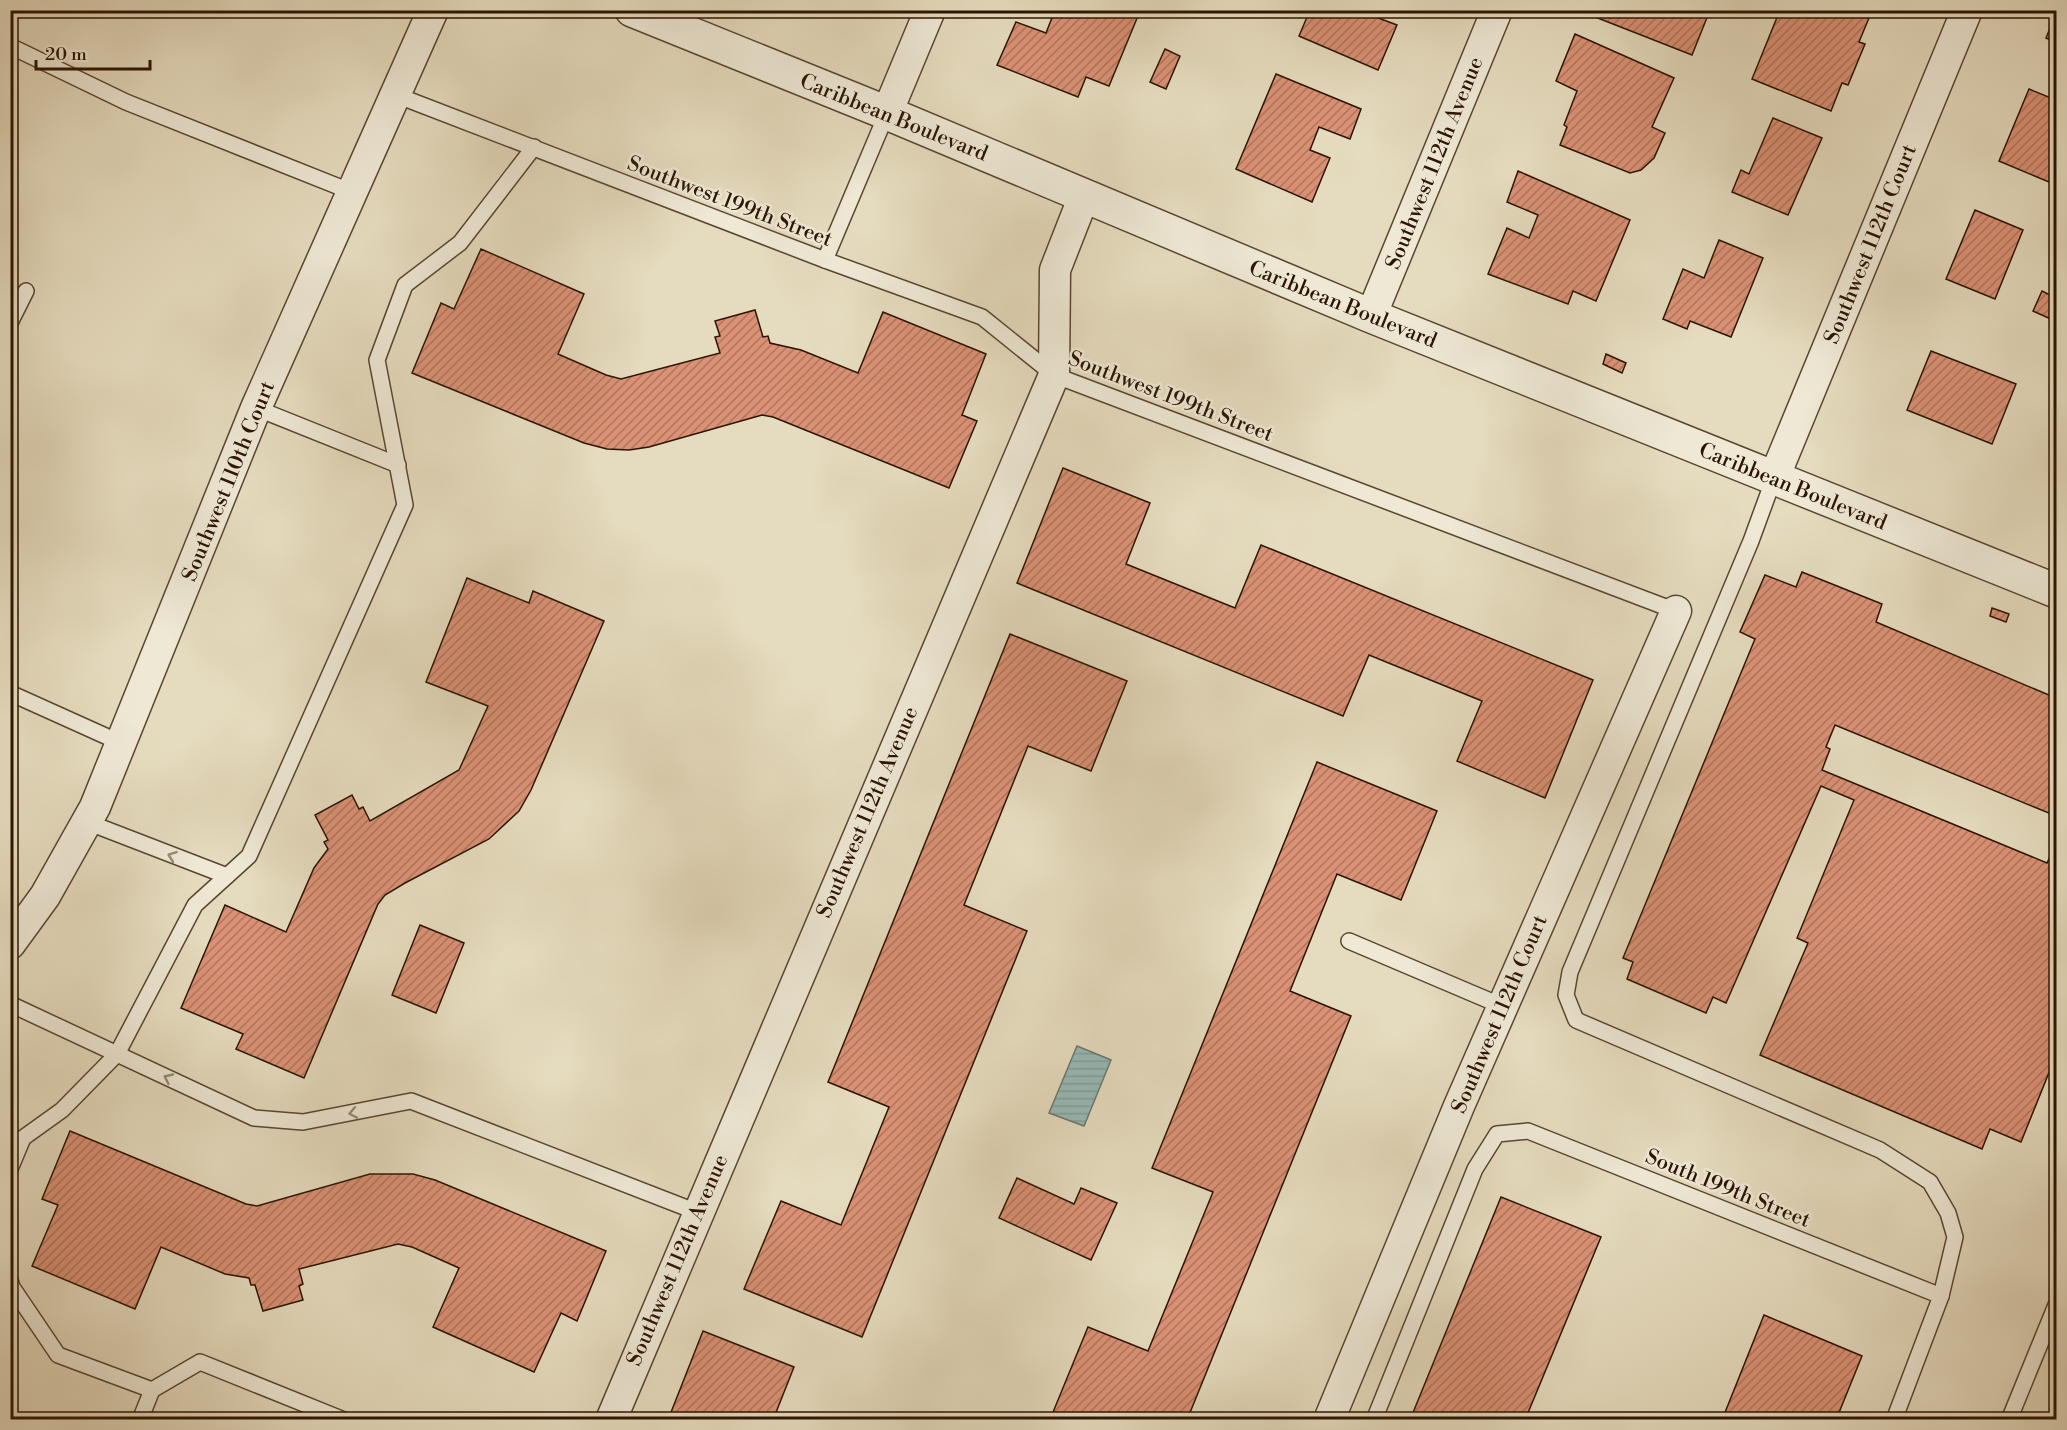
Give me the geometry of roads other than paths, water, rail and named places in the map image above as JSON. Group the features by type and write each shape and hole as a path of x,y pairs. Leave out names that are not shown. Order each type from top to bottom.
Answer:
{"street":[{"name":"Southwest 110th Court","path":"10,944 45,896 87,822 256,408 433,10"},
{"name":"Caribbean Boulevard","path":"632,10 887,113 1371,316 2056,591"},
{"path":"887,113 930,10"},
{"name":"Southwest 112th Avenue","path":"1371,316 1497,10"},
{"name":"Southwest 112th Court","path":"1774,478 1967,10"},
{"name":"Southwest 112th Avenue","path":"611,1419 1054,375 1056,270 1084,196"},
{"name":"Southwest 112th Court","path":"1329,1419 1502,1006 1676,611"}],"lane":[{"path":"10,46 126,102 352,192"},
{"name":"Southwest 199th Street","path":"396,95 825,260 982,317 1054,375 1676,611"},
{"path":"825,260 887,113"},
{"path":"10,1169 23,1138 62,1110 117,1054 195,905 249,855 405,505 377,360 405,285 460,243 534,147"},
{"path":"10,323 26,291"},
{"path":"256,408 398,465"},
{"path":"1774,478 1750,541 1570,972 1566,995 1576,1020 1880,1150 1930,1182 1948,1213 1954,1237 1941,1296 1894,1419"},
{"path":"10,693 121,743"},
{"path":"87,822 226,876"},
{"path":"1349,941 1502,1006"},
{"path":"10,1004 254,1118 303,1122 411,1101 697,1212"},
{"name":"South 199th Street","path":"1374,1419 1475,1169 1497,1134 1528,1131 1941,1296"},
{"path":"10,1280 12,1287 58,1354 152,1390"},
{"path":"2009,1419 2056,1305"},
{"path":"140,1419 152,1390 200,1362 344,1419"}],"water":[{"path":"1077,1046 1111,1060 1084,1126 1049,1113"}]}
